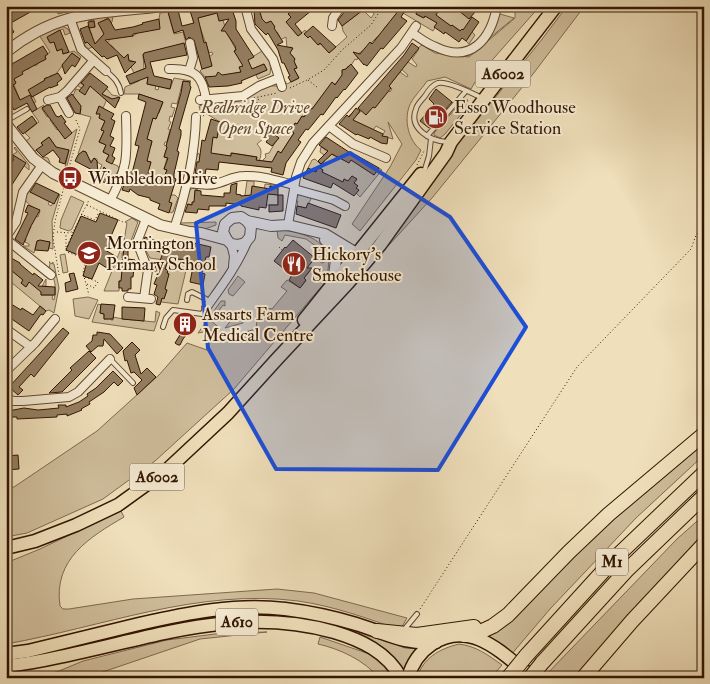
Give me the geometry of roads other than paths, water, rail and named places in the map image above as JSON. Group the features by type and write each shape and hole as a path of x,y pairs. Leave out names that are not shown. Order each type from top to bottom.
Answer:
{"highway":[{"path":"464,635 478,633 493,626 508,615 609,514 704,434"},
{"name":"M1","path":"508,678 616,557 704,472"},
{"name":"M1","path":"531,678 542,663 626,571 704,496"},
{"path":"583,678 632,621 704,544"},
{"path":"377,631 399,636 481,626 498,618 523,598"}],"main road":[{"name":"A6002","path":"6,548 76,525 118,505 168,469 228,413 354,277 380,245 446,153 451,142 556,6"},
{"name":"A6002","path":"276,359 306,317 356,259 420,169 444,146 451,142"},
{"name":"A6002","path":"356,259 362,259 418,186 439,163"},
{"path":"354,277 356,259"},
{"name":"A610","path":"6,654 28,651 171,617 236,608 263,607 300,611 377,631"},
{"name":"A610","path":"6,666 59,657 210,624 249,621 310,626 356,640 384,656 401,678"},
{"path":"399,636 421,643 436,642 464,635 483,640 531,678"},
{"path":"408,678 413,665 421,653 436,642"}],"street":[{"path":"6,52 28,36 70,18 101,11 163,6"},
{"path":"244,6 250,29 274,59 282,90"},
{"path":"330,22 341,6"},
{"path":"412,33 441,50 461,53 468,52 478,46 489,32 497,8 506,11"},
{"path":"70,18 81,49 106,70"},
{"path":"288,225 294,187 301,162 314,143 401,48 416,26"},
{"path":"189,71 193,58 190,43"},
{"path":"48,100 60,97 93,61"},
{"path":"169,69 178,68 198,76 202,82 203,100 243,96 259,86 279,78"},
{"path":"60,97 69,113"},
{"path":"174,229 187,183 196,129 196,117"},
{"path":"110,201 126,162 126,120 136,122"},
{"path":"6,123 33,158 42,165 66,180 146,219 174,229 201,233 238,245 271,226"},
{"path":"329,126 353,144 383,153"},
{"path":"196,129 205,129"},
{"path":"42,165 23,192 16,222 6,238 50,265 55,275"},
{"path":"187,183 215,184 227,179 244,176 260,177 338,198 345,206"},
{"path":"201,233 224,227 232,218 241,217 247,221 271,226 288,225 325,234 356,259"},
{"path":"128,297 148,298 148,270 137,242 146,219"},
{"path":"207,303 233,268 249,240 251,228 247,221"},
{"path":"224,227 224,235 229,242 234,256 233,268"},
{"path":"310,230 334,248 356,259"},
{"path":"334,248 336,260 334,283"},
{"path":"6,371 31,347 55,318"},
{"path":"6,329 31,347"},
{"path":"6,397 13,401 23,401 69,397 78,392 110,359"}],"lane":[{"path":"106,70 116,80 121,93"},
{"path":"451,142 429,138 417,127 414,119 416,108 432,86 438,83 446,83 484,99"},
{"path":"420,169 429,156 429,138 466,91"},
{"path":"6,123 27,109"},
{"path":"163,327 166,318 173,310 202,314 207,303 192,292 188,294 187,300"},
{"path":"110,359 132,383"},
{"path":"399,636 417,614"}],"place":[{"name":"Esso Woodhouse Service Station","path":"436,117"},
{"name":"Wimbledon Drive","path":"70,178"},
{"name":"Mornington Primary School","path":"89,253"},
{"name":"Hickory's Smokehouse","path":"294,264"},
{"name":"Assarts Farm Medical Centre","path":"185,324"}],"park label":[{"name":"Redbridge Drive Open Space","path":"255,117"}]}
